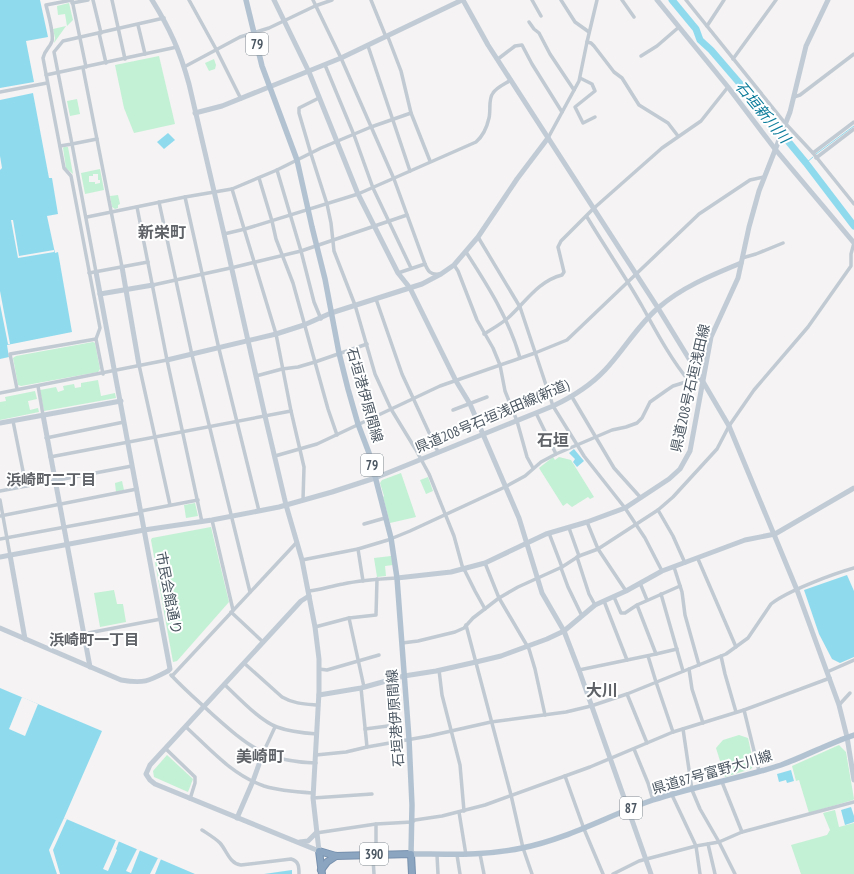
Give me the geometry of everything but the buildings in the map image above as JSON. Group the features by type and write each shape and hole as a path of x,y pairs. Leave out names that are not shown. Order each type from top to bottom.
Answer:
{"highway":[{"name":"390","path":"319,851 336,856 411,854"},
{"path":"319,851 321,872"},
{"path":"411,854 412,874"},
{"path":"321,872 330,859 336,856"}],"main road":[{"name":"石垣港伊原間線","path":"246,0 262,66 269,88 297,160 316,246 325,279 339,353 358,424 370,453 391,538 397,578 410,739 412,822 411,854"},
{"name":"県道87号富野大川線","path":"411,854 466,855 523,848 584,829 653,800 722,782 795,760 854,734"}],"street":[{"path":"45,0 53,37 51,43 44,52 43,58 64,168 71,176 100,328 96,339 103,374"},
{"path":"46,5 88,0"},
{"path":"93,0 106,63"},
{"path":"112,0 125,59"},
{"path":"152,0 164,18 184,67 224,234 265,416 309,593 315,627 319,669 316,763 313,796 319,851"},
{"path":"189,0 241,99"},
{"path":"274,0 309,72 358,194 398,273 410,288 456,381 470,404 483,434 519,518 542,593 564,630 651,874"},
{"path":"313,0 341,58 394,179 428,272 427,278 422,284"},
{"path":"184,67 240,37 284,22 315,6 332,0"},
{"path":"371,0 401,71 411,113 430,162"},
{"path":"195,113 222,106 309,72 368,46 463,0 511,80 658,308 729,426 798,590 830,678 847,737 854,780"},
{"path":"532,0 541,16"},
{"path":"561,0 575,22 589,32"},
{"path":"0,393 103,374 248,342 304,326 331,313 422,284 441,274 454,265 478,237 517,179 548,138 580,78 597,0"},
{"path":"622,0 634,17"},
{"path":"402,643 418,641 455,632 464,628 473,618 518,587 562,567 578,557 598,549 658,510 683,488 714,454 729,426 754,390 808,327 851,266 853,240 657,0"},
{"path":"686,0 785,123 813,153 854,204"},
{"path":"707,26 724,0"},
{"path":"733,59 776,0"},
{"name":"県道208号石垣浅田線","path":"397,578 451,572 485,562 549,533 569,528 625,508 669,479 680,469 690,451 711,337 738,278 754,206 794,96 806,46 828,0"},
{"path":"72,1 140,365 170,505"},
{"path":"96,272 87,218 54,52 63,41 164,18"},
{"path":"529,22 534,29 540,33 550,54 574,90"},
{"path":"138,25 145,54"},
{"path":"641,56 657,46 679,27"},
{"path":"587,42 594,46 614,72 622,78 639,105 668,123 678,136"},
{"path":"498,59 515,46 522,45 562,112"},
{"path":"368,46 410,171"},
{"path":"46,75 177,47"},
{"path":"794,96 800,95 854,54"},
{"path":"325,65 354,135 373,188 411,268"},
{"path":"580,78 592,84 595,91 575,107 583,123 595,117"},
{"path":"224,234 272,221 358,194 476,142 486,128 493,92 511,80"},
{"path":"0,92 47,83"},
{"path":"484,334 506,320 543,284 555,277 562,276 564,272 558,247 561,241 662,148 701,121 728,87"},
{"path":"319,98 299,108 299,113 310,154 327,204 334,251 355,305 375,374 391,409 421,459 446,514 463,569 485,610"},
{"path":"79,219 185,196 232,189 371,127 411,113"},
{"path":"813,153 854,122"},
{"path":"816,158 854,129"},
{"path":"60,146 97,139"},
{"path":"277,170 291,214 314,302 321,319"},
{"path":"275,456 301,450 456,381 567,340 627,281 636,275 699,214 750,180 764,177"},
{"path":"259,178 276,239 293,283 304,326 337,435"},
{"path":"232,189 276,334 282,369 304,466 302,500"},
{"path":"185,196 219,349 259,511"},
{"path":"159,202 192,355 250,592"},
{"path":"137,207 167,360 202,522"},
{"path":"100,294 153,285 301,251 407,215"},
{"path":"587,217 680,370 689,381"},
{"path":"478,237 520,307 553,406 577,445 636,524 653,551 662,571"},
{"path":"742,261 783,243"},
{"path":"466,252 497,301 515,342 520,358"},
{"name":"県道208号石垣浅田線(新道)","path":"0,558 144,530 232,517 332,492 375,478 517,421 572,397 605,370 638,329 658,308 686,289 742,261"},
{"path":"89,273 148,262"},
{"path":"398,273 425,264"},
{"path":"454,265 484,334 493,348 500,365 505,391 517,421 527,457 533,468"},
{"name":"市民会館通り","path":"96,272 169,661 168,671"},
{"path":"428,272 433,275 441,274"},
{"path":"376,299 402,374 438,452"},
{"path":"17,390 10,354 96,339"},
{"path":"256,376 282,369 298,367 367,344"},
{"path":"302,560 358,549 391,538 446,514 505,487 525,476 533,468 556,454 596,436 612,430 626,428 637,423 642,418 650,402 673,386 689,381 702,380"},
{"path":"38,386 46,438 90,667"},
{"path":"453,410 487,397"},
{"path":"572,397 614,468 641,498"},
{"path":"0,423 121,401"},
{"path":"50,457 291,411"},
{"path":"536,413 556,454"},
{"path":"13,421 26,486"},
{"path":"46,438 124,422"},
{"path":"0,491 132,466"},
{"path":"319,695 362,688 404,676 501,656 555,636 595,605 614,598 662,571 698,559 745,540 775,534 854,488"},
{"path":"2,516 137,489"},
{"path":"0,500 25,639"},
{"path":"0,539 63,528 198,500"},
{"path":"658,510 677,544 685,563"},
{"path":"364,524 385,518"},
{"path":"212,520 232,611 263,642"},
{"path":"587,522 598,549 626,591"},
{"path":"569,528 589,594 595,605"},
{"path":"549,533 568,587 582,616"},
{"path":"172,676 297,542"},
{"path":"358,549 363,581"},
{"path":"698,559 736,647"},
{"path":"485,562 500,598 529,649 545,715"},
{"path":"674,567 680,586 684,615 699,665"},
{"path":"316,755 346,752 367,746 410,739 491,722 566,712 591,706 626,694 722,656 748,638 776,600 854,568"},
{"path":"319,851 155,784 147,777 148,770 224,684 309,593 363,581 397,578"},
{"path":"315,627 349,618 376,615 377,579"},
{"path":"640,583 647,600"},
{"path":"614,598 621,613 625,613 647,600 680,586"},
{"path":"661,594 683,671"},
{"path":"604,601 627,660"},
{"path":"637,605 656,654"},
{"path":"349,618 362,688 367,746"},
{"path":"83,634 161,619"},
{"path":"466,625 511,795 523,848 532,874"},
{"path":"0,628 121,680 147,682 168,671 204,706 245,742 263,753 287,760 316,763"},
{"path":"579,670 677,649"},
{"path":"319,669 327,670 379,655"},
{"path":"648,656 673,732"},
{"path":"722,656 725,674 736,712"},
{"path":"827,672 854,660"},
{"path":"244,663 286,699 293,703 318,705"},
{"path":"689,669 692,689 703,723"},
{"path":"439,670 442,695 460,765 461,812 466,855"},
{"path":"297,842 308,842 316,833 376,824 412,822 415,820 461,812 485,805 565,776 673,732 744,710 830,678"},
{"path":"224,684 250,708 275,727 297,732 317,734"},
{"path":"839,705 850,693"},
{"path":"626,694 647,743"},
{"path":"744,710 759,771"},
{"path":"365,729 388,726"},
{"path":"186,727 226,764 264,786 313,796 372,794"},
{"path":"237,818 275,727"},
{"path":"683,729 692,790 700,809 735,874"},
{"path":"166,749 195,777 195,783 190,799"},
{"path":"634,749 648,783 653,800"},
{"path":"565,776 584,829 603,874"},
{"path":"722,782 742,832"},
{"path":"672,795 696,846 700,874"},
{"path":"613,874 639,861 696,846 719,842 742,832 854,802"},
{"path":"374,874 373,858 375,854 376,824"},
{"path":"202,830 219,842 236,865 291,860 295,861 298,865 299,874"},
{"path":"708,844 715,874"},
{"path":"480,854 484,874"},
{"path":"436,855 438,874"},
{"path":"457,855 460,874"}],"green space":[{"path":"69,3 73,20 67,26 65,14 58,15 57,6"},
{"path":"66,26 54,43 55,38 53,29"},
{"path":"159,56 175,124 134,133 124,108 115,65"},
{"path":"214,59 216,65 215,69 209,71 205,63"},
{"path":"77,99 80,114 70,116 67,101"},
{"path":"64,147 68,147 73,174 66,168"},
{"path":"100,169 104,190 85,194 81,173","holes":["98,174 98,180 100,180 100,183 95,184 95,182 89,182 89,176"]},
{"path":"118,195 120,204 118,205 118,208 115,209 112,207 110,196"},
{"path":"93,342 95,343 100,369 98,372 21,386 18,385 13,358 16,356"},
{"path":"98,380 101,396 115,393 116,398 44,411 40,390 56,387 58,392 64,390 63,386 74,384 75,388 81,387 81,383"},
{"path":"35,391 37,399 28,401 30,410 38,408 39,412 0,420 0,402 6,401 5,397"},
{"path":"553,457 555,460 559,457 571,460 594,497 590,499 588,497 572,507 567,503 563,506 539,468"},
{"path":"401,473 416,517 390,523 380,483 382,480"},
{"path":"428,477 433,491 426,494 420,480"},
{"path":"122,481 124,490 116,492 115,483"},
{"path":"195,503 198,516 186,518 184,505"},
{"path":"211,527 229,602 177,661 173,662 151,540 152,538"},
{"path":"391,556 393,565 385,566 386,576 377,577 374,558"},
{"path":"114,590 117,604 123,604 126,622 100,627 94,593"},
{"path":"739,735 748,738 754,765 751,769 725,777 716,748 723,740"},
{"path":"839,745 846,752 854,799 809,813 799,780 796,781 792,766"},
{"path":"167,755 193,779 188,792 154,777 153,771"},
{"path":"835,810 839,827 854,823 854,874 801,874 791,845 827,835 830,830 823,813"}],"water":[{"path":"0,0 40,0 48,37 26,41 34,82 0,88"},
{"path":"33,93 49,178 52,178 58,214 47,216 55,253 58,252 72,332 7,345 9,357 0,359 0,170 2,168 0,156 0,100"},
{"path":"168,133 175,140 164,149 157,142"},
{"path":"574,449 584,461 577,467 573,462 575,459 569,453"},
{"path":"847,575 854,591 854,657 840,663 832,659 819,634 804,590"},
{"path":"0,688 102,731 64,818 195,874 0,874"},
{"path":"791,770 794,781 787,783 786,780 779,782 777,774"},
{"path":"851,807 854,822 845,825 841,810"},
{"path":"292,870 292,874 264,874"}],"pier":[{"path":"11,220 13,220 19,256 54,250 54,252 18,258"},
{"path":"0,291 10,344 8,344 0,304"},
{"path":"22,697 38,704 25,736 9,729"},
{"path":"64,818 67,819 53,850 60,874 57,874 49,850"},
{"path":"116,840 119,841 117,850 108,871 103,869"},
{"path":"137,849 140,850 131,873 126,871"},
{"path":"158,858 161,859 155,874 150,874"}],"waterway":[{"name":"石垣新川川","path":"672,0 696,29 700,40 711,50 754,100 806,163 854,226"},
{"path":"816,154 854,126"},
{"path":"806,163 813,157"}],"district":[{"name":"新栄町","path":"162,232"},
{"name":"石垣","path":"553,440"},
{"name":"浜崎町二丁目","path":"51,479"},
{"name":"浜崎町一丁目","path":"94,639"},
{"name":"大川","path":"602,690"},
{"name":"美崎町","path":"260,756"}]}
